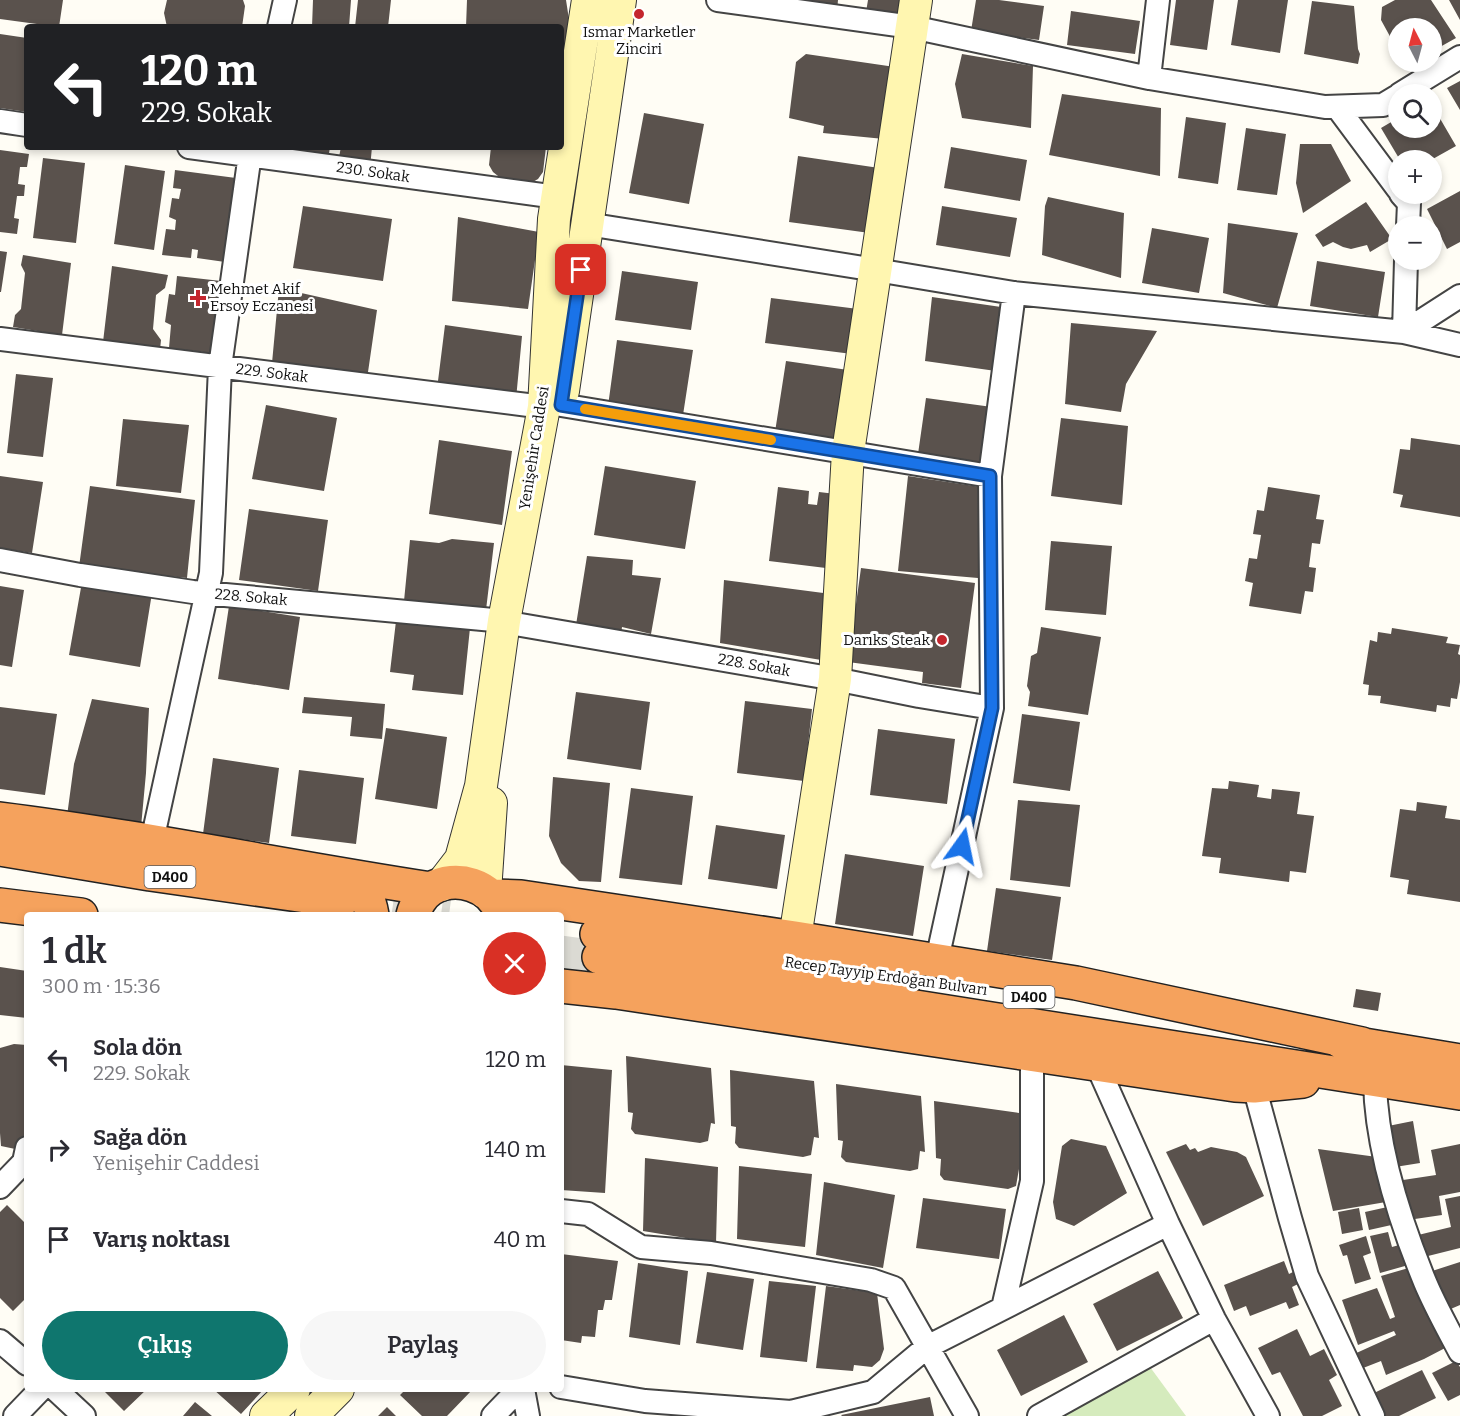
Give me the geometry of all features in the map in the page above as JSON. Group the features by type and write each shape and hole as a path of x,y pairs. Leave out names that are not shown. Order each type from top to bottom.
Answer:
{"highway":[{"path":"0,819 152,841 366,893 371,912"},
{"name":"D400","path":"0,849 150,874 346,889"},
{"name":"D400","path":"0,871 271,912"},
{"path":"346,889 428,896 448,883 463,882 478,887 493,901 521,897 563,910 795,938 937,960 1076,983 1362,1044"},
{"path":"0,905 54,912"},
{"name":"Recep Tayyip Erdoğan Bulvarı","path":"1460,1061 1362,1044 1070,1004 925,980 598,946 1460,1094"},
{"path":"564,986 616,992 1234,1085 1254,1086 1361,1078"}],"main road":[{"name":"Yenişehir Caddesi","path":"552,406 554,219 588,0"},
{"name":"Yenişehir Caddesi","path":"428,896 461,859 481,786 509,622 587,224 620,0"},
{"path":"795,938 835,679 848,452 914,14"},
{"name":"Yenişehir Caddesi","path":"493,901 487,853 509,622"},
{"path":"266,1416 291,1392"},
{"path":"311,1416 335,1392"}],"street":[{"path":"280,24 285,0"},
{"path":"718,0 914,14 1149,78 1326,107 1383,105 1388,102"},
{"path":"1149,78 1158,0"},
{"path":"1417,84 1460,57"},
{"path":"1338,107 1388,175"},
{"path":"0,121 24,125"},
{"name":"230. Sokak","path":"235,150 557,197"},
{"path":"152,841 211,573 220,367 250,151"},
{"path":"587,224 1014,293 1404,332 1460,345"},
{"path":"1404,332 1406,270"},
{"path":"937,960 992,708 990,476 1014,293"},
{"path":"1404,332 1460,296"},
{"name":"229. Sokak","path":"0,339 552,406 990,476"},
{"name":"228. Sokak","path":"0,560 80,575 207,593 509,622 992,708"},
{"path":"1003,1308 1032,1181 1032,1055"},
{"path":"1097,1065 1168,1224 1214,1319 1268,1416"},
{"path":"1361,1078 1376,1100 1383,1146 1400,1212 1425,1283 1460,1352"},
{"path":"1254,1086 1307,1276 1373,1416"},
{"path":"0,1187 24,1162"},
{"path":"564,1211 588,1214 641,1247 711,1253 871,1280 894,1288 967,1416"},
{"path":"564,1388 647,1408 791,1414 873,1392 927,1347 1168,1224"},
{"path":"1039,1416 1214,1319"},
{"path":"0,1341 24,1362"},
{"path":"15,1416 38,1392"},
{"path":"58,1392 84,1416"},
{"path":"493,1416 518,1392"},
{"path":"522,1392 528,1416"}],"green space":[{"path":"1150,1367 1186,1416 1063,1416"}],"building":[{"path":"0,0 63,0 59,24 37,24 0,19"},
{"path":"167,0 243,0 245,6 242,24 166,24 164,13"},
{"path":"313,0 351,0 349,24 312,24"},
{"path":"358,0 391,0 388,24 355,24"},
{"path":"467,0 566,0 570,26 564,58 564,24 466,24"},
{"path":"783,0 838,0 837,11"},
{"path":"868,0 907,0 905,17 866,12"},
{"path":"976,0 999,0 1044,6 1039,40 971,31"},
{"path":"1176,0 1214,0 1207,50 1170,45"},
{"path":"1238,0 1288,0 1280,53 1231,45"},
{"path":"1395,0 1431,0 1456,38 1442,46 1442,18 1388,18 1388,33 1381,20 1382,7"},
{"path":"1449,0 1460,0 1460,20"},
{"path":"1312,1 1354,6 1360,54 1358,64 1304,54"},
{"path":"1071,11 1140,21 1135,54 1067,45"},
{"path":"0,34 24,38 24,112 0,108"},
{"path":"806,54 895,67 884,139 823,133 824,126 789,118 796,62"},
{"path":"962,54 1033,66 1031,128 962,118 955,84"},
{"path":"1460,81 1460,110 1447,88"},
{"path":"1062,94 1161,108 1160,176 1049,155"},
{"path":"644,113 704,124 689,204 629,193"},
{"path":"1186,117 1226,123 1218,184 1178,178"},
{"path":"1442,122 1456,146 1442,154 1442,150 1394,150 1381,128 1388,124 1388,138 1442,138"},
{"path":"1246,128 1286,134 1277,195 1237,190"},
{"path":"1300,144 1331,144 1351,181 1303,213 1296,183"},
{"path":"951,147 1027,160 1020,201 944,188"},
{"path":"0,150 29,154 27,167 20,167 18,184 25,185 24,196 17,196 14,218 19,219 17,234 0,232"},
{"path":"298,150 330,150 328,160 297,155"},
{"path":"340,150 372,150 370,168 338,162"},
{"path":"491,150 546,150 543,172 531,183 503,180 493,172 489,165"},
{"path":"798,156 886,169 877,234 789,222"},
{"path":"43,158 85,163 76,243 33,238"},
{"path":"125,165 165,171 154,250 114,244"},
{"path":"175,170 236,178 225,262 197,258 198,250 192,249 191,258 162,255 166,229 175,230 176,220 169,217 172,198 179,199 181,189 173,188"},
{"path":"1460,191 1460,242 1447,249 1442,239 1442,216 1430,216 1427,209 1436,204 1442,204 1442,201"},
{"path":"1048,197 1124,213 1121,278 1042,255 1045,206"},
{"path":"1366,202 1388,233 1388,241 1370,252 1367,245 1351,249 1333,242 1323,247 1315,235"},
{"path":"303,206 392,219 383,281 293,268"},
{"path":"942,206 1017,218 1010,257 936,245"},
{"path":"458,217 539,232 528,309 452,301"},
{"path":"1228,223 1298,233 1277,308 1223,293"},
{"path":"1152,228 1209,238 1199,293 1142,283"},
{"path":"0,251 7,252 1,292 0,292"},
{"path":"23,255 71,263 62,335 13,327 15,315 21,309 25,273 21,265"},
{"path":"1317,261 1385,272 1378,317 1310,306"},
{"path":"112,266 168,275 165,288 156,295 153,329 161,340 160,350 103,342"},
{"path":"622,271 698,282 691,330 615,320"},
{"path":"177,276 221,281 212,353 169,348 171,325 165,322 169,294 175,295"},
{"path":"279,288 377,310 367,379 272,363"},
{"path":"932,297 1008,308 1003,372 925,361"},
{"path":"771,298 866,310 860,355 765,343"},
{"path":"1071,323 1157,331 1126,384 1121,412 1065,404"},
{"path":"445,325 522,336 516,399 437,389"},
{"path":"617,340 693,350 683,415 608,406"},
{"path":"786,361 855,371 844,442 775,432"},
{"path":"16,374 53,378 43,457 7,453"},
{"path":"926,398 992,407 983,470 917,461"},
{"path":"266,405 337,418 324,491 252,479"},
{"path":"1061,418 1128,426 1122,505 1051,496"},
{"path":"123,419 189,425 181,493 116,486"},
{"path":"1411,438 1460,445 1460,517 1400,507 1403,495 1393,493 1400,449 1410,450"},
{"path":"439,440 512,451 502,525 429,514"},
{"path":"605,466 696,481 685,549 594,535"},
{"path":"0,476 43,482 32,553 0,548"},
{"path":"908,476 987,488 978,578 898,571"},
{"path":"90,486 195,500 187,578 79,567"},
{"path":"778,487 809,491 808,504 817,505 819,492 844,495 834,569 769,561"},
{"path":"1268,487 1320,495 1316,519 1324,520 1320,544 1312,543 1309,567 1316,568 1313,592 1305,591 1301,614 1249,606 1253,583 1245,581 1249,558 1257,559 1261,535 1253,534 1257,510 1264,511"},
{"path":"249,509 328,520 318,591 239,580"},
{"path":"452,539 494,543 486,610 404,601 410,540 439,543"},
{"path":"1051,541 1112,546 1106,615 1045,610"},
{"path":"587,556 633,560 632,575 661,578 651,634 622,627 621,635 576,625"},
{"path":"861,568 975,583 961,688 922,683 923,672 848,662"},
{"path":"724,580 831,594 827,661 720,643"},
{"path":"82,582 152,593 140,667 69,655"},
{"path":"0,586 24,590 12,667 0,665"},
{"path":"229,606 300,617 289,690 218,679"},
{"path":"396,621 470,628 463,695 412,690 414,675 390,672"},
{"path":"1041,627 1101,637 1088,715 1028,706 1030,692 1027,686 1031,656 1037,653"},
{"path":"1392,628 1448,637 1446,643 1460,645 1458,654 1460,655 1460,682 1457,699 1451,698 1450,707 1437,705 1436,712 1380,703 1381,696 1368,695 1369,685 1363,684 1370,640 1377,642 1378,632 1391,634"},
{"path":"576,692 650,702 641,770 567,759"},
{"path":"304,697 385,704 382,739 350,736 352,717 302,713"},
{"path":"92,699 149,708 141,827 67,816 74,764"},
{"path":"745,701 812,709 804,781 737,773"},
{"path":"0,707 57,714 45,795 0,789"},
{"path":"1022,714 1080,722 1070,791 1013,783"},
{"path":"386,728 447,737 437,809 375,799"},
{"path":"878,729 955,739 947,804 870,795"},
{"path":"213,758 279,768 269,843 203,834"},
{"path":"299,770 364,778 356,844 291,836"},
{"path":"553,777 610,783 601,882 579,881 561,863 549,836"},
{"path":"1229,781 1259,785 1257,797 1271,799 1272,789 1300,792 1297,814 1314,816 1306,873 1290,871 1289,882 1219,873 1221,858 1202,856 1212,788 1228,789"},
{"path":"631,788 693,796 682,885 619,878"},
{"path":"1018,800 1080,805 1070,887 1010,880"},
{"path":"1417,802 1447,806 1445,818 1460,820 1460,902 1407,894 1409,880 1390,877 1400,809 1416,811"},
{"path":"716,825 785,835 777,889 708,879"},
{"path":"845,854 924,866 913,936 835,924"},
{"path":"996,888 1061,897 1052,960 987,951"},
{"path":"0,967 24,971 24,1018 0,1015"},
{"path":"1356,989 1381,993 1378,1011 1353,1007"},
{"path":"14,1044 24,1045 24,1134 23,1147 20,1150 1,1146 0,1048"},
{"path":"626,1056 711,1068 715,1124 711,1123 708,1141 700,1143 635,1134 631,1129 633,1113 628,1112"},
{"path":"564,1065 612,1070 605,1193 564,1190"},
{"path":"730,1070 814,1081 819,1138 814,1137 811,1155 803,1157 739,1148 735,1143 736,1127 731,1126"},
{"path":"836,1084 921,1096 925,1152 920,1151 918,1169 910,1171 846,1162 841,1157 843,1141 838,1140"},
{"path":"934,1101 1019,1113 1024,1169 1019,1169 1016,1186 1008,1189 944,1180 940,1175 941,1159 936,1158"},
{"path":"1413,1121 1420,1163 1395,1167 1388,1126"},
{"path":"1071,1139 1106,1146 1127,1193 1074,1226 1056,1219 1053,1202 1062,1146"},
{"path":"1186,1144 1190,1150 1195,1148 1198,1152 1211,1147 1237,1152 1246,1157 1264,1196 1203,1226 1166,1152"},
{"path":"1460,1144 1460,1192 1439,1196 1442,1215 1408,1220 1403,1180 1436,1175 1431,1150"},
{"path":"1318,1149 1377,1157 1386,1202 1333,1211"},
{"path":"645,1158 718,1167 716,1243 643,1231"},
{"path":"739,1166 812,1174 805,1247 737,1239"},
{"path":"824,1182 895,1195 883,1268 816,1255"},
{"path":"1460,1196 1460,1248 1420,1258 1414,1236 1451,1227 1445,1199"},
{"path":"923,1198 1006,1209 999,1259 916,1248"},
{"path":"7,1205 24,1222 24,1300 13,1311 0,1298 0,1212"},
{"path":"1392,1206 1396,1224 1369,1230 1365,1212"},
{"path":"1359,1208 1363,1230 1342,1234 1338,1212"},
{"path":"1388,1232 1392,1247 1406,1243 1412,1264 1380,1273 1370,1236"},
{"path":"1366,1236 1371,1253 1363,1256 1371,1279 1355,1284 1347,1255 1343,1256 1339,1245"},
{"path":"564,1254 618,1261 612,1300 605,1300 603,1310 598,1310 595,1337 582,1336 581,1343 564,1340"},
{"path":"1284,1261 1289,1274 1293,1272 1298,1284 1292,1287 1299,1305 1289,1309 1286,1302 1250,1316 1246,1306 1234,1311 1224,1285"},
{"path":"1460,1262 1460,1305 1446,1311 1429,1272"},
{"path":"638,1263 688,1271 680,1345 629,1337"},
{"path":"1412,1267 1447,1347 1386,1375 1381,1361 1358,1370 1352,1355 1396,1335 1394,1331 1358,1345 1342,1300 1377,1288 1390,1319 1395,1317 1381,1276"},
{"path":"1158,1271 1183,1318 1117,1351 1093,1304"},
{"path":"707,1272 754,1279 743,1350 696,1343"},
{"path":"769,1281 816,1286 807,1362 760,1357"},
{"path":"826,1286 877,1293 884,1349 880,1360 872,1367 854,1365 853,1371 816,1368"},
{"path":"1064,1315 1088,1362 1021,1396 997,1350"},
{"path":"1297,1329 1310,1356 1324,1349 1337,1375 1329,1380 1342,1406 1322,1416 1303,1416 1280,1372 1272,1375 1258,1348"},
{"path":"1456,1361 1460,1367 1460,1395 1448,1401 1432,1373"},
{"path":"1422,1370 1436,1398 1399,1416 1385,1416 1374,1393"},
{"path":"105,1392 144,1392 124,1411"},
{"path":"216,1392 261,1392 241,1414"},
{"path":"403,1392 470,1392 447,1416 422,1416 400,1395"},
{"path":"930,1397 934,1416 841,1415"},
{"path":"195,1402 212,1416 183,1416"},
{"path":"387,1407 396,1416 378,1416"}],"tunnel":[{"path":"344,901 426,912"},
{"path":"564,952 599,957"}],"slow traffic":[{"path":"585,409 771,440"}],"place":[{"name":"Ismar Marketler Zinciri","path":"639,14"},
{"name":"Mehmet Akif Ersoy Eczanesi","path":"198,298"},
{"name":"Darıks Steak","path":"942,640"}],"route":[{"path":"581,270 561,405 990,476 992,708 962,846"}]}
